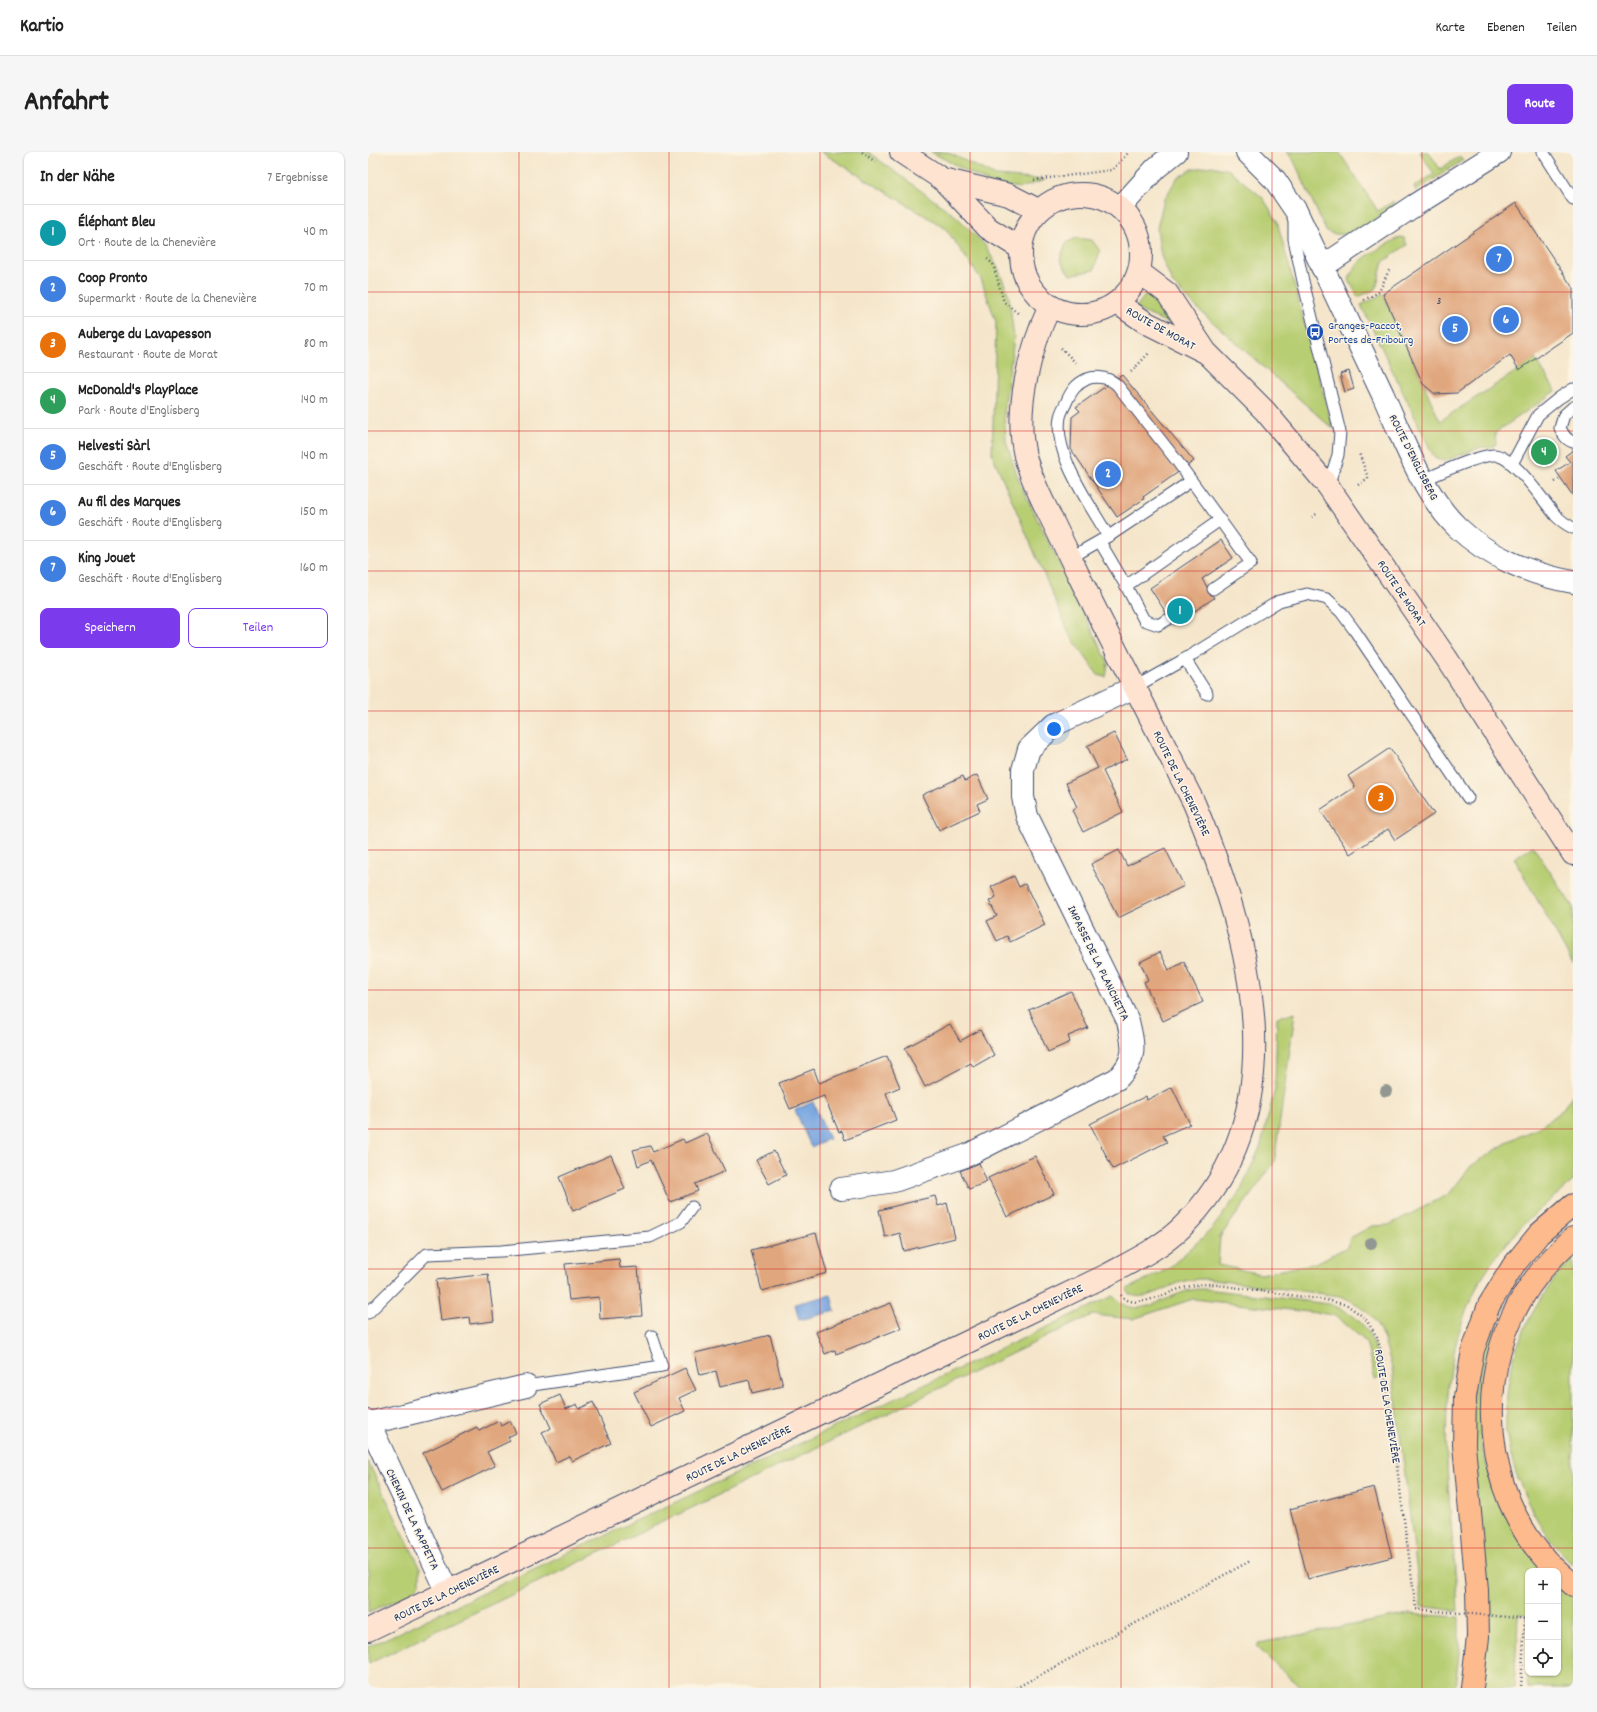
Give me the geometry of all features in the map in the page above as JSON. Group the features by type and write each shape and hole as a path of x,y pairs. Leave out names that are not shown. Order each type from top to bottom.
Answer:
{"highway":[{"path":"1472,1688 1478,1637 1477,1590 1464,1445 1465,1397 1473,1350 1489,1305 1513,1266 1539,1234 1573,1205"},
{"path":"1554,1568 1546,1561 1522,1526 1503,1487 1493,1441 1492,1397 1499,1355 1512,1318 1532,1282 1558,1252 1573,1238"},
{"path":"1561,1574 1573,1585"}],"street":[{"path":"901,152 942,179 988,228 1020,248"},
{"path":"1120,208 1156,168 1176,152"},
{"name":"ROUTE D'ENGLISBERG","path":"1247,152 1275,180 1296,211 1423,480 1433,497 1456,527 1490,552 1532,571 1573,582"},
{"path":"1322,267 1415,205 1499,152"},
{"path":"942,179 1009,195 1038,210"},
{"name":"ROUTE DE MORAT","path":"1070,194 1088,194 1105,198 1120,208 1132,221 1139,236 1142,254 1139,272 1131,289 1117,303 1102,311 1084,314 1066,313 1050,306 1030,288 1024,276 1020,248 1023,235 1029,222 1038,210 1053,200 1070,194"},
{"name":"ROUTE DE MORAT","path":"1139,272 1167,293 1206,352 1265,411 1328,486 1446,659 1573,854"},
{"name":"ROUTE DE MORAT","path":"1117,303 1145,322 1206,352"},
{"name":"ROUTE DE LA CHENEVIÈRE","path":"368,1630 448,1593 1107,1275 1151,1252 1180,1229 1201,1206 1218,1181 1230,1158 1242,1127 1252,1085 1255,1050 1254,1014 1246,957 1226,886 1212,844 1194,802 1070,558 1033,480 1025,455 1022,425 1023,399 1031,356 1038,331 1050,306"},
{"name":"IMPASSE DE LA PLANCHETTA","path":"841,1189 894,1181 968,1155 1117,1079 1126,1070 1133,1056 1133,1040 1128,1021 1027,816 1023,797 1023,770 1029,749 1054,726 1135,687"},
{"name":"CHEMIN DE LA RAPPETTA","path":"448,1593 369,1422 526,1386"}],"lane":[{"path":"1543,152 1573,199"},
{"path":"1296,211 1293,222 1294,239 1340,432 1338,455 1328,486"},
{"path":"1167,620 1158,625 1144,620 1065,461 1060,441 1060,417 1070,395 1078,384 1093,377 1104,378 1118,386 1191,480 1251,563 1213,590"},
{"path":"1512,464 1538,415 1573,389"},
{"path":"1573,407 1564,415 1560,428 1569,441 1573,442"},
{"path":"1423,480 1481,458 1493,455 1500,456 1512,464 1557,517 1573,528"},
{"path":"1070,558 1104,539 1191,480"},
{"path":"1126,586 1220,520"},
{"path":"1135,687 1185,660 1279,601 1307,594 1327,599 1341,612 1355,631 1468,798"},
{"path":"1185,660 1207,694"},
{"path":"368,1313 427,1254 501,1251 650,1237 681,1222 692,1207"},
{"path":"526,1386 662,1366 652,1336"}],"path":[{"path":"862,152 881,166"},
{"path":"1029,180 1112,170 1129,152"},
{"path":"982,253 993,264 1004,302 1067,353"},
{"path":"1360,302 1379,292 1389,270"},
{"path":"1118,386 1150,352"},
{"name":"ROUTE DE LA CHENEVIÈRE","path":"1107,1275 1124,1299 1130,1302 1139,1303 1197,1284 1211,1284 1326,1300 1347,1305 1365,1318 1377,1337 1382,1355 1416,1609 1525,1619 1521,1688"},
{"path":"1016,1688 1250,1561"}],"green space":[{"path":"821,152 868,152 957,217 985,245 999,270 1009,296 1014,338 1004,412 1006,441 1020,484 1108,662 1106,677 1098,675 1070,635 992,454 996,322 981,279 945,228"},
{"path":"931,152 947,152 996,176 1045,180 1020,188 991,184"},
{"path":"1287,152 1339,152 1378,211 1394,201 1394,206 1370,223 1353,232 1335,234 1326,231 1294,161"},
{"path":"1420,152 1429,152 1440,169 1460,156 1463,160 1416,191 1414,187 1434,174"},
{"path":"1212,166 1229,170 1263,198 1277,221 1333,429 1196,307 1173,284 1161,256 1157,228 1164,200 1177,178 1192,169"},
{"path":"1400,237 1404,238 1407,245 1383,262 1376,289 1358,297 1349,280 1352,272 1370,254"},
{"path":"1076,238 1092,240 1100,251 1094,270 1070,275 1060,260 1066,243"},
{"path":"1148,291 1150,291 1160,306 1174,321 1173,325 1135,309"},
{"path":"1383,294 1440,421 1535,359 1556,391 1495,433 1496,444 1491,448 1482,447 1444,461 1434,457 1361,305"},
{"path":"1533,846 1573,907 1573,964 1514,858"},
{"path":"1295,1013 1274,1163 1220,1237 1218,1265 1261,1274 1316,1263 1347,1247 1350,1238 1372,1226 1389,1225 1449,1194 1471,1166 1511,1140 1540,1127 1562,1110 1573,1094 1573,1181 1523,1225 1505,1244 1473,1295 1458,1337 1449,1382 1446,1427 1447,1473 1458,1611 1421,1606 1392,1368 1381,1333 1371,1316 1363,1308 1340,1296 1206,1279 1187,1280 1150,1295 1143,1296 1129,1294 1127,1289 1168,1269 1212,1229 1241,1190 1261,1145 1275,1089 1277,1017"},
{"path":"1573,1259 1573,1564 1549,1537 1530,1506 1522,1489 1506,1435 1506,1401 1510,1373 1523,1332 1548,1288 1557,1275"},
{"path":"1206,1289 1329,1304 1342,1310 1353,1316 1361,1323 1367,1332 1376,1352 1381,1377 1375,1380 1366,1342 1335,1315 1193,1299 1133,1319 1092,1315 368,1664 368,1647 1113,1296 1122,1304 1141,1308 1191,1290"},
{"path":"1498,1303 1505,1306 1488,1351 1480,1397 1481,1443 1493,1488 1542,1568 1525,1568 1525,1615 1519,1614 1518,1617 1514,1688 1482,1688 1473,1397 1481,1350"},
{"path":"368,1462 420,1567 420,1584 409,1595 368,1612"},
{"path":"1561,1587 1573,1598 1573,1688 1527,1688 1528,1676 1561,1676"},
{"path":"1409,1614 1459,1617 1459,1654 1455,1688 1302,1688 1256,1647 1259,1643"}],"water":[{"path":"813,1102 829,1139 811,1147 795,1110"},
{"path":"831,1295 835,1311 799,1320 795,1304"}],"building":[{"path":"1516,203 1573,288 1573,333 1519,370 1510,355 1457,393 1435,394 1423,384 1383,294"},
{"path":"1349,371 1354,389 1345,392 1340,374"},
{"path":"1122,375 1194,461 1143,497 1144,499 1117,517 1071,449 1072,417 1080,411 1076,407"},
{"path":"1573,450 1573,496 1556,471 1570,462 1565,456"},
{"path":"1221,540 1233,558 1202,579 1214,598 1174,625 1150,588"},
{"path":"1114,733 1127,759 1103,771 1123,812 1083,832 1072,810 1077,807 1066,783 1098,768 1087,746"},
{"path":"1390,748 1434,814 1395,840 1388,829 1350,854 1320,810 1355,787 1348,776"},
{"path":"977,775 988,799 977,804 980,811 939,830 922,795 963,776 965,781"},
{"path":"1165,848 1184,886 1118,918 1091,864 1119,850 1127,866"},
{"path":"1014,876 1019,887 1025,884 1045,925 1010,942 1007,936 997,941 987,921 997,916 989,901 996,897 991,887"},
{"path":"1160,952 1169,970 1184,962 1203,1002 1163,1021 1144,982 1148,980 1140,962"},
{"path":"1071,991 1088,1028 1068,1036 1070,1042 1048,1052 1029,1010"},
{"path":"950,1024 960,1041 980,1030 994,1055 973,1067 971,1063 925,1087 905,1048"},
{"path":"887,1056 900,1087 886,1093 896,1120 845,1140 842,1131 839,1132 824,1096 790,1109 779,1083 814,1069 819,1083"},
{"path":"1172,1087 1190,1124 1163,1136 1167,1142 1113,1169 1090,1124 1146,1096 1147,1100"},
{"path":"707,1133 725,1171 695,1184 698,1191 670,1202 651,1160 638,1166 633,1150 650,1146 653,1152 683,1139 685,1143"},
{"path":"774,1151 786,1175 769,1184 756,1160"},
{"path":"611,1155 625,1189 573,1211 559,1177"},
{"path":"1035,1156 1054,1194 1007,1217 988,1178"},
{"path":"979,1163 987,1182 969,1189 960,1171"},
{"path":"935,1196 938,1206 947,1203 955,1238 904,1251 900,1233 885,1237 879,1210"},
{"path":"816,1233 827,1273 762,1291 751,1250"},
{"path":"619,1259 620,1268 638,1267 642,1316 600,1319 599,1297 569,1300 565,1264"},
{"path":"488,1274 494,1321 470,1324 469,1317 441,1321 436,1280"},
{"path":"891,1303 901,1328 836,1354 835,1350 825,1354 816,1332"},
{"path":"770,1335 783,1386 752,1393 749,1380 720,1387 716,1371 700,1375 695,1353"},
{"path":"685,1368 696,1390 679,1398 685,1411 651,1427 634,1392"},
{"path":"560,1395 566,1409 577,1404 579,1409 593,1402 611,1443 572,1461 569,1456 556,1462 542,1432 551,1428 540,1404"},
{"path":"499,1421 501,1426 510,1421 516,1433 508,1437 510,1441 487,1452 495,1466 442,1492 423,1453 477,1427 479,1431"},
{"path":"1374,1487 1392,1557 1308,1579 1290,1509"}],"place":[{"name":"King Jouet","path":"1499,259"},
{"name":"Au fil des Marques","path":"1506,320"},
{"name":"Helvesti Sàrl","path":"1455,329"},
{"name":"Granges-Paccot, Portes de-Fribourg","path":"1315,332"},
{"name":"McDonald's PlayPlace","path":"1544,452"},
{"name":"Coop Pronto","path":"1108,474"},
{"name":"Éléphant Bleu","path":"1180,611"},
{"name":"Auberge du Lavapesson","path":"1381,798"}]}
